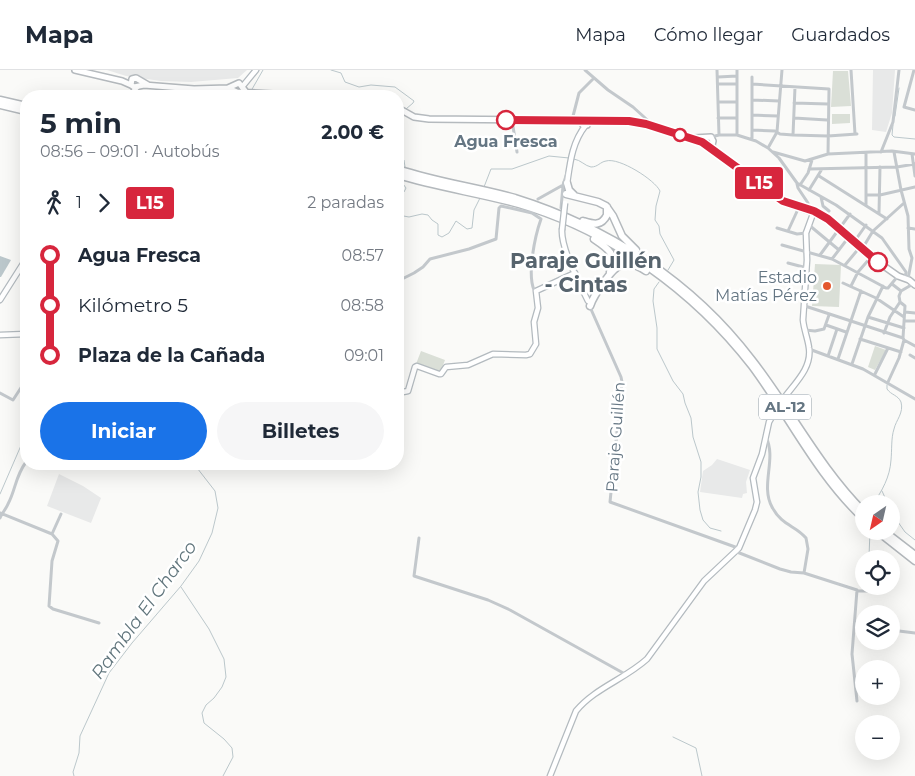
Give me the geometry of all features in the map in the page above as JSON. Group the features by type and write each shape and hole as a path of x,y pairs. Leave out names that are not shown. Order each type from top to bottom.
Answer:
{"highway":[{"path":"0,100 20,105"},
{"path":"0,105 20,110"},
{"name":"AL-12","path":"404,171 496,193 551,210 612,239 640,256 676,282 714,316 752,360 828,472 855,502"},
{"name":"AL-12","path":"404,176 498,199 557,218 625,252 658,275 694,304 730,340 751,366 819,467 838,492 855,510"},
{"path":"565,184 575,196"},
{"path":"566,194 598,202 606,206 626,241 676,282"},
{"path":"563,205 575,196"},
{"path":"551,210 597,225 605,220 607,215 606,206"},
{"path":"557,218 608,249 613,261 610,274"},
{"path":"590,301 619,265 630,263 635,264 694,304"},
{"path":"888,540 915,561"},
{"path":"896,540 915,555"}],"main road":[{"path":"75,70 135,84 190,89 238,87 242,90"},
{"path":"404,111 414,117 429,119 572,120 584,125 594,120 629,121 692,138 709,146"},
{"path":"692,138 709,137 714,141 709,146"},
{"path":"709,137 704,141 709,146 779,198 790,204 814,211 828,219 871,256 898,276 914,284"}],"street":[{"path":"238,87 256,70"},
{"path":"584,70 633,107 655,127"},
{"path":"717,70 719,135"},
{"path":"737,70 737,135"},
{"path":"768,148 777,132 782,70"},
{"path":"752,130 793,135 828,136 856,134 851,70"},
{"path":"881,152 893,122 899,70"},
{"path":"914,70 904,106 915,110"},
{"path":"717,77 737,76"},
{"path":"752,77 752,139"},
{"path":"572,120 578,95 594,78"},
{"path":"132,90 135,84"},
{"path":"718,84 737,84"},
{"path":"752,84 829,88 827,120 828,154"},
{"path":"793,135 795,87"},
{"path":"752,100 779,101"},
{"path":"718,102 737,102"},
{"path":"794,103 828,104"},
{"path":"752,115 778,116"},
{"path":"718,118 737,118"},
{"path":"794,118 827,120"},
{"path":"512,120 517,152"},
{"path":"584,125 574,148 565,184 561,237 575,273 590,301"},
{"path":"709,137 737,135 752,139 774,152 805,161 828,154 881,152 913,154 915,176"},
{"path":"774,152 798,184 850,214 882,238 906,272 907,279"},
{"path":"894,152 908,216 909,249 913,262 907,279"},
{"path":"866,153 866,205"},
{"path":"806,209 808,204 798,188 798,184 809,169 812,160"},
{"path":"809,169 897,167 914,164"},
{"path":"879,213 880,167"},
{"path":"809,190 822,169"},
{"path":"819,176 887,218"},
{"path":"563,205 566,194 565,184"},
{"path":"538,199 565,184"},
{"path":"867,195 880,195 915,187"},
{"path":"821,197 823,206 830,211"},
{"path":"845,265 861,248 873,231 904,203"},
{"path":"404,278 419,270 430,260 496,240 499,208 501,206 532,213 541,219 536,237 532,270 532,285 536,291 538,308 534,322 536,344 530,354 493,354 468,366 446,367 442,374 417,366 415,367 408,390 404,391"},
{"path":"788,231 799,207"},
{"path":"784,398 807,367 810,356 804,330 807,268 806,233 814,211"},
{"path":"820,255 850,214"},
{"path":"809,225 839,250"},
{"path":"854,242 866,225"},
{"path":"777,228 797,234 806,233"},
{"path":"908,228 915,229"},
{"path":"832,259 849,237"},
{"path":"782,245 832,259 888,288 898,276"},
{"path":"909,249 915,251"},
{"path":"851,286 858,272 871,256"},
{"path":"788,263 807,268"},
{"path":"0,299 20,268"},
{"path":"909,272 915,274"},
{"path":"536,291 575,273"},
{"path":"844,283 876,298 904,319 915,321"},
{"path":"892,284 901,291"},
{"path":"888,382 899,358 904,339 905,306 900,302 899,296 901,291 914,284"},
{"path":"852,364 864,326 883,286"},
{"path":"838,359 861,291"},
{"name":"Paraje Guillén","path":"590,301 622,382 610,502 738,550"},
{"path":"884,333 894,310 900,302"},
{"path":"805,306 904,339 915,346"},
{"path":"905,312 915,313"},
{"path":"804,330 815,331 824,328 830,315"},
{"path":"868,317 904,328"},
{"path":"826,325 846,332"},
{"path":"828,356 837,329"},
{"path":"0,335 20,334"},
{"path":"860,338 901,352"},
{"path":"809,348 875,374 915,399"},
{"path":"875,374 888,348"},
{"path":"910,355 915,358"},
{"path":"0,393 13,400 20,389"},
{"path":"550,776 576,711 582,703 640,666 704,581 738,550 755,510 757,502 752,478 762,454 769,422 776,410"},
{"path":"766,437 769,447 767,490 769,501 778,517 806,538 808,549 804,573"},
{"path":"0,518 1,513 9,503 20,470"},
{"path":"1,513 52,534 58,541 52,561 49,606 53,609 99,623"},
{"path":"52,534 61,514"},
{"path":"419,538 414,576 488,600 510,610 625,674"},
{"path":"738,550 780,569 804,573 855,589"},
{"path":"855,624 852,660 855,684"},
{"path":"900,631 915,632"}],"shaded area":[{"path":"107,70 247,70 238,78 191,82 161,81 126,76"},
{"path":"873,70 895,70 892,113 886,132 872,130"},
{"path":"833,71 848,71 851,106 831,107"},
{"path":"832,114 850,114 850,123 832,124"},
{"path":"0,256 11,260 1,277 0,277"},
{"name":"Estadio Matías Pérez","path":"815,264 841,265 839,307 812,306"},
{"path":"875,346 886,350 875,370 868,367"},
{"path":"421,351 445,360 440,373 416,364"},
{"path":"717,459 750,470 746,482 747,493 743,494 742,498 700,492 703,471"},
{"path":"59,474 101,498 91,523 47,506"}],"waterway":[{"name":"Rambla El Charco","path":"252,90 263,70"},
{"path":"331,70 341,73 345,82 359,87 371,85 395,87 399,90"},
{"path":"895,116 899,88"},
{"path":"404,94 414,101 406,109"},
{"path":"893,125 892,135 894,137 915,139"},
{"path":"484,187 491,169 512,169 549,156 569,158"},
{"path":"574,159 591,167 606,161 619,162 636,170 657,186 660,191 655,220 674,260 668,270"},
{"path":"404,160 405,167"},
{"path":"404,185 406,188 404,192"},
{"path":"404,216 428,215 438,224 438,235 442,237 449,233 456,221 467,229 472,228 474,210 480,198"},
{"path":"659,282 654,289 653,301 657,328 657,349 673,381 683,394 691,418 693,437 701,462 698,492 703,520 710,528 721,531"},
{"path":"878,495 889,472 893,433 902,406 900,400 887,389 887,385"},
{"path":"0,494 20,448"},
{"name":"Rambla El Charco","path":"74,776 73,772 79,753 80,736 109,673 181,586 199,561 212,533 218,508 215,491 199,470"},
{"path":"882,491 884,495"},
{"path":"900,525 915,540"},
{"path":"869,550 870,540"},
{"path":"181,587 209,629 224,659 226,677 222,687 206,705 202,713 204,723 232,748 233,757 223,776"},
{"path":"673,737 696,748 702,776"}],"bus line":[{"name":"L15","path":"506,120 629,121 646,124 692,138 714,150 786,203 824,216 878,262"}],"place":[{"name":"Agua Fresca","path":"506,120"},
{"name":"Estadio Matías Pérez","path":"827,286"}],"district":[{"name":"Paraje Guillén - Cintas","path":"586,273"}]}
